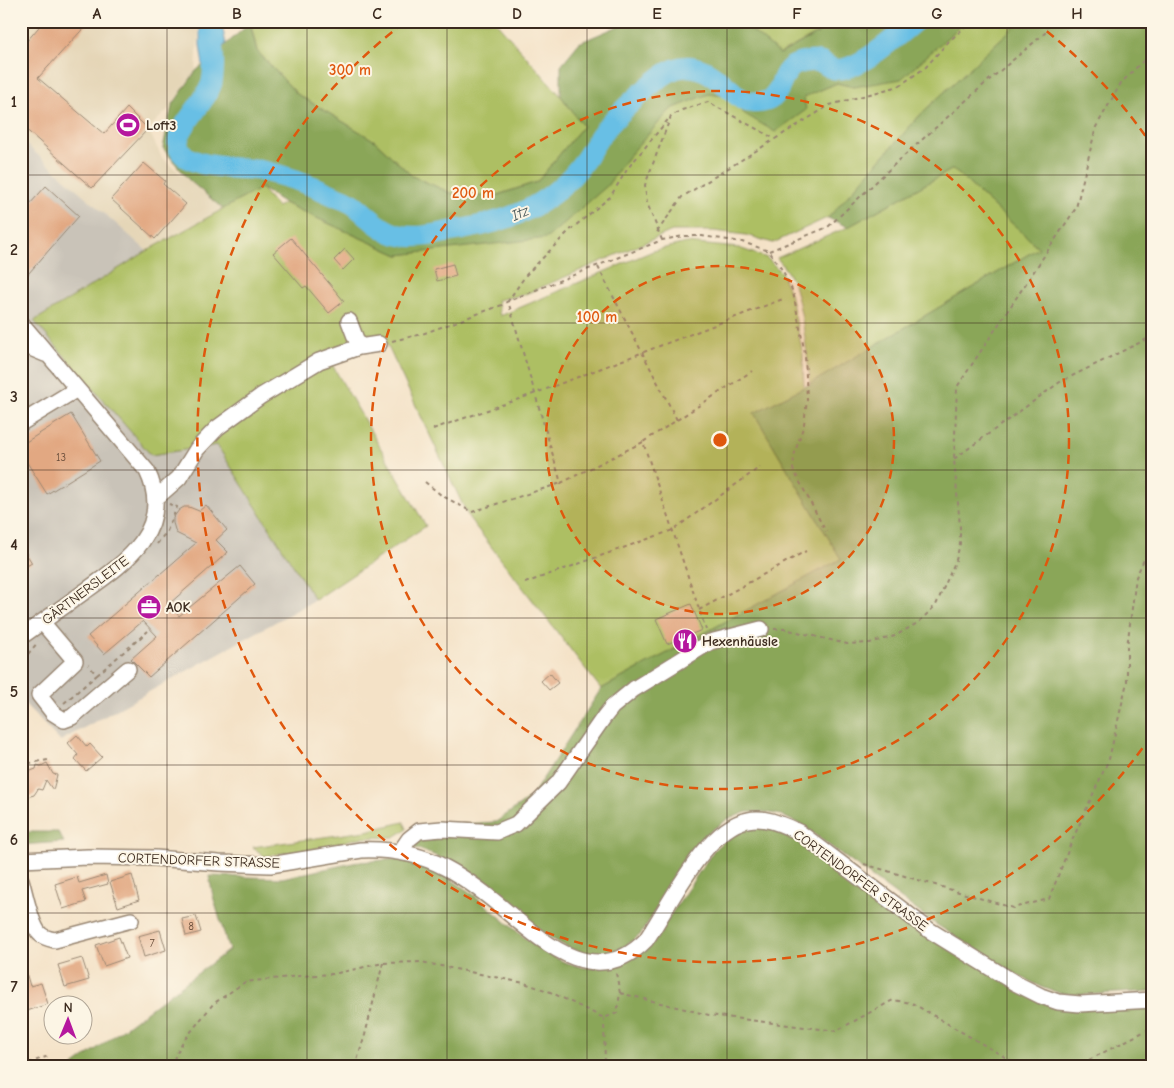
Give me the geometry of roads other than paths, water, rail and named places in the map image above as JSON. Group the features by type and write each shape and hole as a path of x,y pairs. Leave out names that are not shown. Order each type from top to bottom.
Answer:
{"street":[{"path":"348,321 359,347"},
{"name":"GÄRTNERSLEITE","path":"21,636 118,568 138,549 149,530 155,508 152,481 147,471 22,324"},
{"path":"21,344 48,355"},
{"path":"155,500 179,478 197,449 224,422 260,396 320,361 359,347 379,344"},
{"path":"21,423 77,389"},
{"path":"42,622 75,661 39,695 53,713 64,720 72,717 128,669"},
{"path":"400,852 409,839 419,831 442,829 497,832 516,824 558,783 581,747 612,707 650,679 710,642 762,629"},
{"name":"CORTENDORFER STRASSE","path":"21,860 88,857 155,858 270,865 361,850 400,852 435,862 464,878 537,937 558,951 576,959 599,962 632,952 646,940 695,863 711,842 725,830 739,822 757,819 778,823 804,836 929,930 1015,983 1041,996 1058,1002 1074,1003 1153,1000"},
{"path":"21,880 34,926 42,936 48,939 55,940 131,920"}],"water":[{"path":"200,21 221,21 226,44 203,65 200,45"}],"waterway":[{"name":"Itz","path":"210,21 213,59 212,82 182,130 178,143 181,152 199,163 258,170 278,174 307,184 353,204 374,222 392,233 415,237 499,221 531,208 546,199 572,176 616,117 654,82 675,69 692,67 707,72 743,100 747,102 762,102 770,100 775,95 785,75 795,65 817,61 834,69 843,69 854,65 877,52 915,21"}],"place":[{"name":"Loft3","path":"128,125"},
{"name":"AOK","path":"149,607"},
{"name":"Hexenhäusle","path":"685,641"}]}
